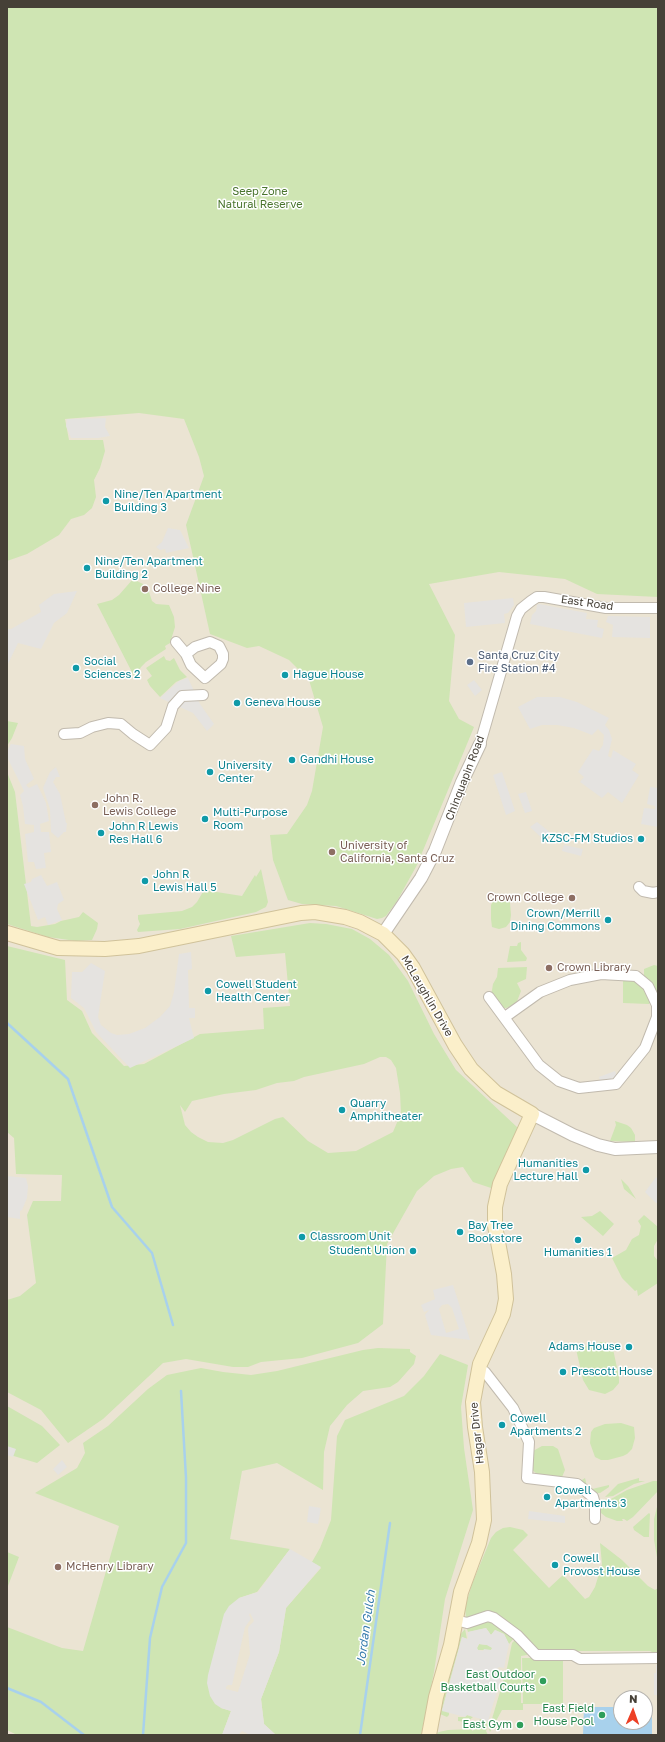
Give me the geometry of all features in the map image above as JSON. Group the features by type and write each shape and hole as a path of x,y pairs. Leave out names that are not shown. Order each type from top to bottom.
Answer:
{"main road":[{"name":"McLaughlin Drive","path":"7,933 58,948 90,950 121,948 300,912 315,912 345,917 360,922 383,934 403,954 455,1045 471,1069 496,1093 532,1114"},
{"name":"Hagar Drive","path":"429,1735 434,1708 450,1651 462,1588 479,1543 484,1520 482,1472 473,1413 476,1379 484,1352 503,1314 506,1299 504,1274 495,1226 495,1207 504,1174 532,1114"}],"street":[{"name":"East Road","path":"521,609 537,597 606,608 658,608"},
{"name":"Chinquapin Road","path":"383,934 421,878 436,851 462,782 480,744 512,630 521,609"},
{"path":"176,642 186,654 191,665 205,678 221,664 223,654 219,646 215,643 205,642 186,654"},
{"path":"64,734 80,733 92,727 108,723 121,724 150,745 166,728 173,706 182,696 203,695"},
{"path":"639,887 644,891 653,893 658,892"},
{"path":"489,997 540,1065 559,1081 579,1088 616,1084 645,1048 657,1017 657,1005 648,986 636,976 601,974 570,980 540,992 505,1017"},
{"name":"McLaughlin Drive","path":"532,1114 573,1135 598,1145 615,1149 658,1147"},
{"path":"485,1372 513,1408 529,1442 527,1478 577,1484 593,1498 595,1504 595,1519"},
{"path":"456,1620 467,1623 488,1616 494,1618 517,1635 536,1655 573,1655 580,1659 658,1658"}],"shaded area":[{"name":"University of California, Santa Cruz","path":"7,7 658,7 658,1735 7,1735"},
{"path":"106,418 105,427 110,436 98,438 71,438 66,426 67,419"},
{"path":"168,528 180,530 189,548 166,553 165,549 160,550 156,547 162,542"},
{"path":"77,591 67,613 54,623 41,649 18,643 7,666 7,629 11,629 41,612 39,605 54,594"},
{"path":"513,598 514,605 508,613 504,614 505,623 466,627 464,603"},
{"path":"539,604 587,613 586,619 598,620 597,627 604,629 602,638 530,624 532,615 536,611 537,605"},
{"path":"608,616 650,617 650,638 612,637 613,625 606,622"},
{"path":"188,678 200,704 214,724 207,731 193,713 160,698 179,681"},
{"path":"474,680 482,690 475,696 467,685"},
{"path":"537,697 560,697 577,702 609,718 605,725 609,730 612,739 608,756 611,758 613,750 636,764 632,770 639,775 622,803 608,792 602,798 580,782 584,777 578,772 593,749 599,751 603,745 604,735 598,729 592,735 574,728 557,725 542,725 530,729 518,707"},
{"path":"11,744 24,746 25,759 34,779 26,785 29,788 37,784 46,803 49,821 40,824 41,832 49,832 51,852 44,853 46,868 36,869 34,862 28,862 25,834 34,832 34,825 25,824 20,795 24,791 7,757 8,749"},
{"path":"56,767 60,777 56,777 53,782 60,794 67,823 66,832 58,838 51,832 50,809 43,788 50,772"},
{"path":"502,772 515,811 506,815 493,775"},
{"path":"650,787 658,788 658,827 641,824 644,808 655,809 655,806 647,804"},
{"path":"526,792 532,811 525,813 518,794"},
{"path":"537,822 551,833 545,841 530,827"},
{"path":"564,845 583,849 581,856 562,851"},
{"path":"41,875 47,886 57,882 64,900 58,904 57,909 62,920 48,925 45,917 38,920 24,884 31,882 32,879"},
{"path":"191,952 192,969 188,970 189,1008 195,1008 195,1018 189,1018 194,1038 130,1068 96,1032 84,1008 71,998 72,972 82,972 91,963 105,971 98,1017 101,1025 111,1033 117,1035 129,1034 145,1028 160,1017 170,1006 174,992 179,954"},
{"path":"615,1071 617,1077 598,1084 600,1080 599,1077"},
{"path":"7,1176 26,1178 28,1186 27,1198 22,1210 20,1211 20,1219 7,1217"},
{"path":"656,1177 658,1179 658,1203 656,1203 645,1192"},
{"path":"453,1285 470,1340 431,1335 425,1315 429,1310 424,1312 421,1305 435,1299 433,1290","holes":["448,1304 452,1308 459,1329 446,1333 439,1309 442,1305"]},
{"path":"7,1446 16,1449 13,1457 7,1455"},
{"path":"62,1460 67,1467 58,1475 53,1469"},
{"path":"309,1506 321,1508 318,1524 307,1522"},
{"path":"529,1511 565,1516 565,1523 528,1519"},
{"path":"290,1549 321,1567 286,1608 279,1652 261,1699 264,1724 276,1735 250,1735 242,1731 238,1735 222,1735 231,1711 221,1708 215,1704 210,1696 207,1683 208,1675 224,1614 229,1606 239,1598 258,1592","holes":["250,1613 254,1621 248,1629 250,1654 238,1692 226,1689 228,1685 232,1685 245,1627 251,1619 249,1615"]},
{"path":"486,1628 491,1635 495,1630 504,1634 509,1644 504,1668 499,1667 497,1669 503,1672 488,1721 467,1715 465,1717 442,1711 462,1637 468,1639 468,1632","holes":["479,1644 487,1645 492,1648 491,1650 484,1649 483,1651 478,1650 477,1648"]},
{"path":"656,1665 658,1665 658,1695 654,1695 654,1673 656,1673"}],"green space":[{"name":"Seep Zone Natural Reserve","path":"7,7 658,7 658,597 597,594 565,579 499,572 429,584 455,635 449,701 459,719 474,727 417,865 397,901 386,916 382,918 377,919 336,906 302,904 288,900 273,860 270,835 287,834 307,805 312,791 323,727 309,680 289,660 259,646 247,648 210,634 186,525 204,476 199,457 184,419 139,413 65,419 69,440 103,440 105,451 100,468 94,480 96,497 92,508 84,515 71,519 59,535 27,554 7,561"},
{"path":"133,579 147,586 152,601 156,604 169,605 174,617 175,627 170,643 165,646 166,649 146,662 141,667 135,678 97,604 112,600 119,595"},
{"path":"164,656 166,660 170,661 174,658 180,670 187,677 176,682 160,697 150,686 147,680 152,676 146,668"},
{"path":"7,721 18,723 7,746"},
{"path":"7,772 15,792 31,926 37,927 55,924 79,917 83,912 98,923 92,940 76,941 48,937 7,924"},
{"path":"261,869 268,902 266,907 256,912 180,929 138,932 137,930 140,924 138,915 182,911 192,907 197,902 204,890 242,896 255,875 256,877"},
{"path":"500,897 508,900 510,903 511,915 510,922 506,927 499,929 492,927 491,905 494,899"},
{"path":"310,923 326,924 352,929 370,939 389,955 408,981 434,1034 456,1070 518,1128 491,1188 473,1182 463,1167 451,1169 434,1176 417,1191 387,1244 383,1324 358,1343 302,1358 261,1362 248,1367 233,1367 186,1359 163,1363 103,1419 68,1443 41,1410 7,1392 7,1300 20,1296 36,1283 27,1215 33,1201 61,1201 62,1175 16,1174 14,1138 7,1132 7,946 65,960 67,1000 82,1011 92,1033 124,1066 144,1064 200,1034 264,1029 263,1008 290,1006 285,953 236,957 231,936","holes":["380,1057 386,1057 391,1060 396,1068 400,1093 401,1113 393,1132 356,1151 328,1153 308,1141 283,1117 275,1119 233,1140 223,1143 208,1142 191,1132 185,1125 180,1105 185,1112 192,1101 224,1094 256,1090 277,1083 294,1081 304,1077 364,1064"]},
{"path":"521,942 521,950 527,958 526,961 507,962 510,946 517,946 518,943"},
{"path":"654,965 658,966 658,999 651,983 644,976 644,969"},
{"path":"527,967 526,979 517,983 521,991 516,1004 506,1008 500,1008 491,996 493,984 497,977 498,968"},
{"path":"623,980 635,980 643,984 652,999 649,1004 623,1003"},
{"path":"615,1121 631,1128 635,1135 635,1142 610,1141 616,1125"},
{"path":"621,1179 628,1186 636,1199 624,1189"},
{"path":"600,1211 614,1224 603,1236 581,1217 592,1216"},
{"path":"644,1215 658,1227 658,1239 654,1246 654,1256 658,1261 658,1283 638,1296 637,1290 635,1291 622,1278 612,1258 626,1250 632,1239 639,1235 641,1226 638,1221"},
{"path":"605,1342 613,1349 619,1377 619,1383 613,1390 605,1394 589,1390 583,1380 576,1349"},
{"path":"378,1348 410,1349 410,1352 416,1356 414,1364 398,1382 390,1387 363,1391 347,1405 330,1426 324,1452 323,1490 277,1463 242,1471 230,1539 290,1549 257,1592 239,1598 221,1708 231,1711 222,1735 17,1735 7,1730 7,1627 62,1648 83,1651 119,1526 35,1493 77,1468 85,1453 83,1443 108,1426 148,1389 167,1375 201,1368 251,1375 277,1371 363,1350"},
{"path":"440,1354 468,1365 461,1407 464,1448 473,1510 445,1599 434,1672 421,1735 276,1735 264,1724 261,1699 279,1652 286,1608 321,1568 312,1562 320,1548 331,1520 337,1436 345,1420 404,1396 424,1376"},
{"path":"7,1406 42,1426 60,1445 37,1463 7,1454"},
{"path":"621,1423 634,1427 635,1438 632,1449 623,1456 608,1460 601,1460 595,1457 590,1443 591,1432 594,1428 605,1424"},
{"path":"542,1446 553,1446 558,1449 565,1470 562,1477 540,1476 532,1470 533,1451"},
{"path":"585,1478 588,1490 609,1485 609,1487 600,1493 590,1493 583,1485 582,1480"},
{"path":"639,1478 639,1481 645,1481 634,1484 613,1496 605,1497 618,1484"},
{"path":"653,1481 658,1481 658,1491 633,1517 627,1521 622,1519 623,1521 617,1521 606,1517 601,1513 599,1504 602,1500 611,1499 627,1490"},
{"path":"658,1503 658,1563 654,1540 654,1519"},
{"path":"649,1513 649,1537 644,1537 634,1530 633,1527"},
{"path":"510,1527 523,1530 528,1535 513,1550 549,1588 563,1575 585,1599 589,1597 595,1587 602,1564 600,1543 622,1560 648,1586 655,1590 658,1588 658,1655 650,1651 540,1651 499,1616 471,1619 466,1618 465,1608 472,1584 491,1538 496,1532 503,1528"},
{"path":"7,1552 19,1557 8,1586 7,1586"},
{"path":"490,1619 515,1637 509,1644 504,1634 495,1630 491,1635 486,1628 468,1632 466,1626"},
{"path":"465,1629 467,1639 462,1637 442,1710 449,1712 447,1717 440,1714 440,1709 460,1635"},
{"path":"516,1639 527,1651 527,1655 521,1656 521,1703 523,1703 522,1658 563,1658 563,1704 523,1704 523,1710 502,1710 490,1732 489,1729 507,1668 512,1643"},
{"path":"479,1644 487,1645 493,1648 491,1650 478,1650 477,1648"},
{"path":"467,1715 473,1717 467,1722 458,1721 458,1717 465,1717"},
{"path":"480,1719 489,1722 486,1731 488,1735 438,1735 437,1733 448,1730 472,1729 472,1731 477,1726"}],"water":[{"name":"East Field House Pool","path":"584,1707 613,1707 613,1730 652,1730 652,1735 583,1735"}],"waterway":[{"path":"7,1023 68,1079 112,1207 152,1253 173,1325"},
{"path":"143,1735 150,1638 162,1587 186,1543 186,1478 181,1391"},
{"name":"Jordan Gulch","path":"360,1735 390,1523"},
{"path":"7,1688 41,1702 84,1735"}],"place":[{"name":"Nine/Ten Apartment Building 3","path":"106,501"},
{"name":"Nine/Ten Apartment Building 2","path":"87,568"},
{"name":"College Nine","path":"145,589"},
{"name":"Santa Cruz City Fire Station #4","path":"470,662"},
{"name":"Social Sciences 2","path":"76,668"},
{"name":"Hague House","path":"285,675"},
{"name":"Geneva House","path":"237,703"},
{"name":"Gandhi House","path":"292,760"},
{"name":"University Center","path":"210,772"},
{"name":"John R. Lewis College","path":"95,805"},
{"name":"Multi-Purpose Room","path":"205,819"},
{"name":"John R Lewis Res Hall 6","path":"101,833"},
{"name":"KZSC-FM Studios","path":"641,839"},
{"name":"University of California, Santa Cruz","path":"332,852"},
{"name":"John R Lewis Hall 5","path":"145,881"},
{"name":"Crown College","path":"572,898"},
{"name":"Crown/Merrill Dining Commons","path":"608,920"},
{"name":"Crown Library","path":"549,968"},
{"name":"Cowell Student Health Center","path":"208,991"},
{"name":"Quarry Amphitheater","path":"342,1110"},
{"name":"Humanities Lecture Hall","path":"586,1170"},
{"name":"Bay Tree Bookstore","path":"460,1232"},
{"name":"Classroom Unit","path":"302,1237"},
{"name":"Humanities 1","path":"578,1240"},
{"name":"Student Union","path":"413,1251"},
{"name":"Adams House","path":"629,1347"},
{"name":"Prescott House","path":"563,1372"},
{"name":"Cowell Apartments 2","path":"502,1425"},
{"name":"Cowell Apartments 3","path":"547,1497"},
{"name":"Cowell Provost House","path":"555,1565"},
{"name":"McHenry Library","path":"58,1567"},
{"name":"East Outdoor Basketball Courts","path":"543,1681"},
{"name":"East Field House Pool","path":"602,1715"},
{"name":"East Gym","path":"520,1725"}]}
